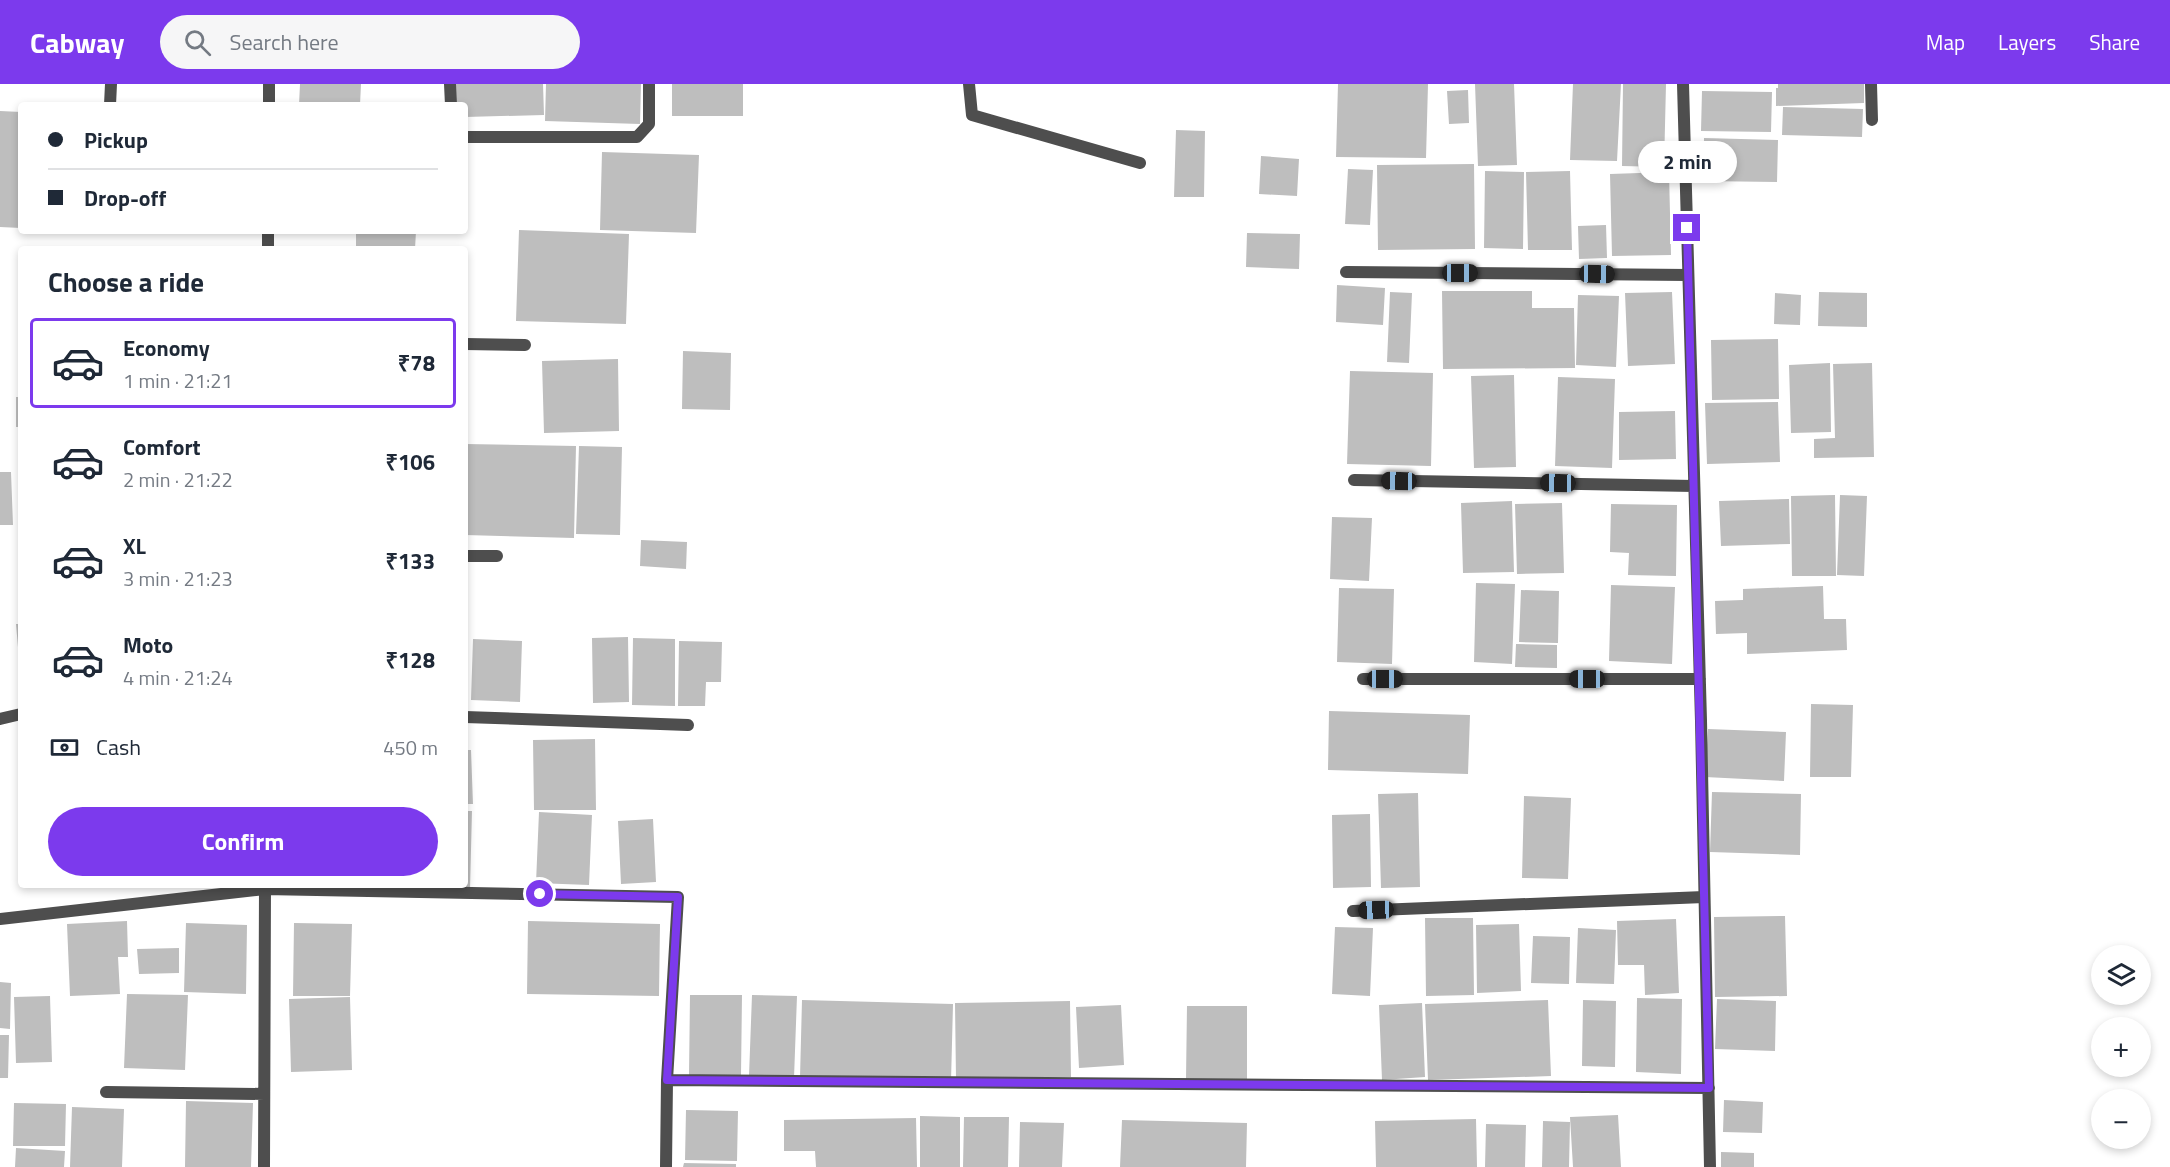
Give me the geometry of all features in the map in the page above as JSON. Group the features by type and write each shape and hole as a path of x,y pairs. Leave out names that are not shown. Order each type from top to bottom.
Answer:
{"street":[{"path":"110,102 111,84"},
{"path":"269,84 269,102"},
{"path":"450,84 451,102"},
{"path":"468,137 636,137 649,124 649,84"},
{"path":"969,84 972,115 1140,163"},
{"path":"1683,84 1700,679 1710,1167"},
{"path":"1871,84 1872,120"},
{"path":"1346,272 1688,275"},
{"path":"468,345 525,345"},
{"path":"1354,480 1694,486"},
{"path":"468,556 497,556"},
{"path":"1363,679 1700,679"},
{"path":"0,719 18,715"},
{"path":"468,717 688,725"},
{"path":"0,919 257,888"},
{"path":"264,1167 265,888"},
{"path":"306,888 678,897 667,1080 666,1167"},
{"path":"1353,911 1704,897"},
{"path":"667,1080 1709,1088"},
{"path":"106,1092 264,1094"}],"building":[{"path":"300,84 361,84 360,102 299,102"},
{"path":"455,84 543,84 544,115 468,117 468,102 455,102"},
{"path":"546,84 641,84 640,124 545,121"},
{"path":"672,84 743,84 743,116 672,116"},
{"path":"1338,84 1428,84 1426,158 1336,157"},
{"path":"1475,84 1514,84 1517,165 1478,166"},
{"path":"1573,84 1621,84 1617,161 1570,160"},
{"path":"1623,84 1666,84 1664,167 1622,166"},
{"path":"1778,84 1864,84 1864,103 1776,106"},
{"path":"1468,90 1469,123 1449,124 1447,91"},
{"path":"1702,91 1772,92 1771,132 1701,131"},
{"path":"1783,107 1863,109 1862,137 1782,135"},
{"path":"0,111 18,112 18,228 0,227"},
{"path":"1176,130 1205,131 1204,197 1174,197"},
{"path":"1704,138 1778,140 1777,182 1703,181"},
{"path":"602,152 699,155 696,233 600,230"},
{"path":"1261,156 1299,159 1297,196 1259,194"},
{"path":"1474,164 1475,249 1378,250 1377,165"},
{"path":"1348,169 1373,170 1370,225 1345,224"},
{"path":"1485,171 1524,172 1523,249 1484,248"},
{"path":"1570,171 1572,250 1528,250 1526,172"},
{"path":"1669,172 1671,255 1612,256 1610,174"},
{"path":"1606,225 1607,258 1579,259 1578,226"},
{"path":"519,230 629,234 626,324 516,321"},
{"path":"1247,233 1300,234 1299,269 1246,267"},
{"path":"356,234 416,234 415,246 356,246"},
{"path":"1337,285 1385,288 1383,325 1336,322"},
{"path":"1442,291 1532,291 1532,308 1574,308 1575,368 1443,369"},
{"path":"1390,292 1412,293 1409,363 1387,362"},
{"path":"1672,292 1675,364 1628,366 1625,293"},
{"path":"1819,292 1867,293 1867,327 1818,326"},
{"path":"1775,293 1801,295 1800,325 1774,324"},
{"path":"1578,295 1619,296 1616,367 1576,365"},
{"path":"1778,339 1779,399 1712,400 1711,340"},
{"path":"683,351 731,353 730,410 682,409"},
{"path":"618,359 619,431 544,433 542,361"},
{"path":"1830,363 1831,432 1791,433 1789,365"},
{"path":"1872,363 1874,457 1814,458 1814,439 1835,438 1833,364"},
{"path":"1350,371 1433,373 1431,466 1347,464"},
{"path":"1514,375 1516,467 1474,468 1471,376"},
{"path":"1558,377 1615,379 1612,468 1555,466"},
{"path":"16,397 18,397 18,427 16,427"},
{"path":"1778,402 1780,462 1707,464 1705,403"},
{"path":"1675,411 1676,459 1619,460 1619,412"},
{"path":"468,444 576,446 574,538 468,535"},
{"path":"579,446 622,447 620,535 576,534"},
{"path":"0,472 11,472 13,525 0,525"},
{"path":"1835,495 1836,576 1792,576 1791,496"},
{"path":"1840,495 1867,496 1864,576 1837,575"},
{"path":"1789,499 1790,544 1721,546 1719,501"},
{"path":"1512,501 1514,572 1463,573 1461,503"},
{"path":"1562,503 1564,573 1517,574 1515,504"},
{"path":"1611,504 1677,505 1676,576 1628,575 1629,553 1610,552"},
{"path":"1332,517 1372,518 1369,581 1330,579"},
{"path":"641,540 687,542 686,569 640,566"},
{"path":"1476,583 1515,584 1512,664 1474,662"},
{"path":"1611,585 1675,587 1672,664 1609,661"},
{"path":"1823,586 1824,619 1846,619 1847,650 1747,654 1747,633 1716,634 1715,601 1743,600 1743,589"},
{"path":"1339,588 1394,589 1392,664 1337,662"},
{"path":"1521,590 1559,591 1558,643 1519,642"},
{"path":"16,624 18,624 18,647"},
{"path":"628,637 629,702 593,703 592,638"},
{"path":"633,638 675,639 675,706 632,705"},
{"path":"473,639 522,641 520,702 471,700"},
{"path":"679,641 722,642 721,682 706,682 705,706 678,706"},
{"path":"1516,644 1557,645 1557,668 1515,667"},
{"path":"1811,704 1853,705 1851,777 1810,777"},
{"path":"1329,711 1470,715 1468,774 1328,770"},
{"path":"1708,729 1786,732 1784,781 1705,777"},
{"path":"595,739 596,810 534,810 533,740"},
{"path":"468,750 471,750 473,804 468,804"},
{"path":"1712,792 1801,794 1800,855 1710,852"},
{"path":"1418,793 1420,887 1381,888 1378,794"},
{"path":"1524,796 1571,798 1568,879 1522,878"},
{"path":"468,811 472,811 470,889 444,888 468,888"},
{"path":"539,812 592,815 589,885 536,883"},
{"path":"1370,814 1371,887 1333,888 1332,815"},
{"path":"653,819 656,882 621,884 618,821"},
{"path":"1785,916 1787,996 1715,997 1714,917"},
{"path":"1425,918 1473,918 1474,995 1426,996"},
{"path":"1676,919 1679,993 1645,995 1644,965 1618,965 1617,921"},
{"path":"127,921 128,957 118,957 120,994 70,996 67,924"},
{"path":"528,921 660,924 659,996 527,994"},
{"path":"186,923 247,925 246,994 184,992"},
{"path":"294,923 352,924 350,996 293,996"},
{"path":"1519,924 1521,991 1477,993 1476,925"},
{"path":"1335,927 1373,928 1370,996 1332,994"},
{"path":"1578,928 1616,930 1614,984 1576,983"},
{"path":"1533,936 1570,937 1569,984 1531,983"},
{"path":"179,948 179,973 139,974 137,949"},
{"path":"0,982 11,983 10,1029 0,1028"},
{"path":"127,994 188,995 185,1070 124,1068"},
{"path":"690,995 742,995 741,1076 689,1075"},
{"path":"752,995 797,996 794,1078 749,1076"},
{"path":"50,996 52,1062 16,1063 14,997"},
{"path":"350,997 352,1070 291,1072 289,999"},
{"path":"1637,998 1682,999 1681,1074 1636,1072"},
{"path":"1717,999 1776,1001 1775,1051 1715,1049"},
{"path":"802,1000 953,1004 951,1082 800,1078"},
{"path":"1548,1000 1551,1076 1428,1080 1425,1004"},
{"path":"1583,1000 1616,1001 1615,1067 1582,1066"},
{"path":"1070,1001 1071,1077 956,1079 955,1003"},
{"path":"1422,1003 1425,1077 1382,1080 1379,1005"},
{"path":"1121,1005 1124,1065 1079,1068 1076,1007"},
{"path":"1187,1006 1247,1006 1247,1080 1186,1079"},
{"path":"0,1035 9,1035 8,1078 0,1078"},
{"path":"1724,1100 1763,1102 1762,1133 1723,1132"},
{"path":"186,1101 253,1103 251,1167 185,1167"},
{"path":"14,1103 66,1104 65,1146 13,1146"},
{"path":"72,1107 124,1109 122,1167 70,1167"},
{"path":"686,1110 738,1111 737,1161 685,1160"},
{"path":"1618,1115 1621,1167 1573,1167 1570,1117"},
{"path":"920,1116 960,1117 960,1167 920,1167"},
{"path":"964,1117 1009,1117 1008,1167 963,1167"},
{"path":"916,1118 917,1167 816,1167 815,1151 784,1151 784,1120"},
{"path":"1476,1119 1477,1167 1376,1167 1375,1121"},
{"path":"1122,1120 1247,1123 1246,1167 1120,1167"},
{"path":"1543,1121 1570,1122 1569,1167 1542,1167"},
{"path":"1020,1122 1064,1123 1062,1167 1019,1167"},
{"path":"1486,1124 1526,1125 1525,1167 1485,1167"},
{"path":"16,1148 65,1151 64,1167 15,1167"},
{"path":"1721,1152 1754,1153 1754,1167 1721,1167"},
{"path":"684,1163 736,1164 736,1167 683,1167"}],"route":[{"path":"540,894 678,897 667,1080 1709,1088 1687,228"}]}
